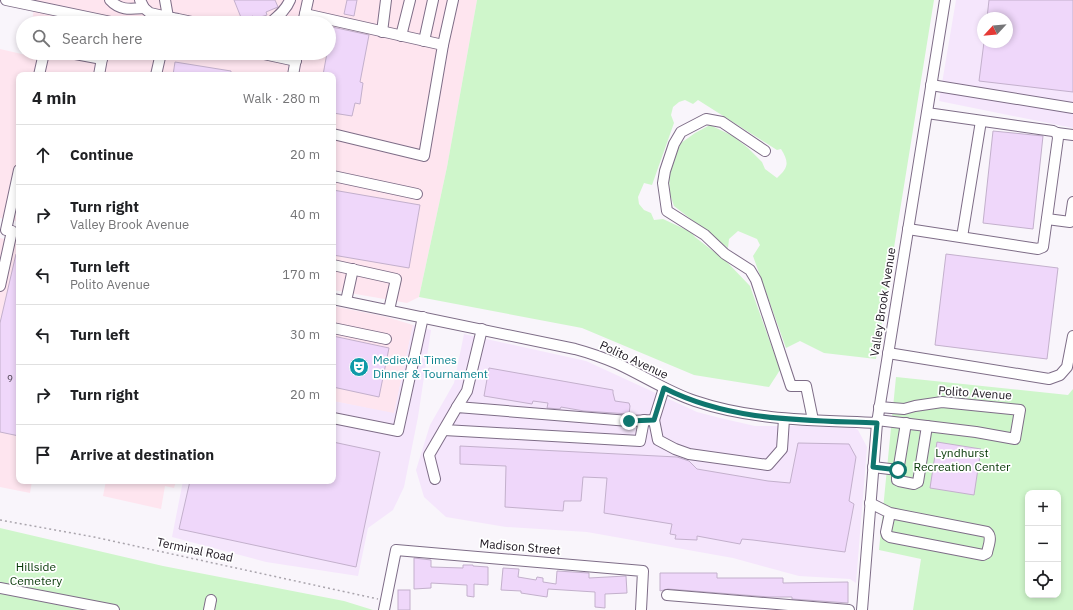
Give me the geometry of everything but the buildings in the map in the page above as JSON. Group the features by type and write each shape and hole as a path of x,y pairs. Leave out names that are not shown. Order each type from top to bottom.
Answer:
{"street":[{"path":"6,0 79,16"},
{"path":"110,0 115,5 126,9 142,4 150,13 159,16"},
{"path":"165,0 169,16"},
{"path":"278,16 288,6 290,0"},
{"path":"305,16 308,0"},
{"path":"382,32 386,0"},
{"path":"401,36 410,0"},
{"path":"424,41 433,0"},
{"path":"336,135 424,156 443,45 453,0"},
{"name":"Valley Brook Avenue","path":"862,610 877,421 945,0"},
{"path":"336,24 443,45"},
{"path":"42,72 43,60"},
{"path":"100,72 102,60"},
{"path":"157,72 159,60"},
{"path":"294,72 296,60"},
{"path":"931,85 1073,108"},
{"path":"927,113 1073,135"},
{"path":"765,151 722,122 706,119 681,132 674,144 665,171 663,183 667,211 704,235 725,254 750,270 756,280 791,386 806,386 813,420"},
{"path":"962,237 981,121"},
{"path":"908,229 1038,249 1043,247 1058,138 1057,132"},
{"path":"336,177 417,194"},
{"path":"0,286 9,231 16,200"},
{"path":"1047,219 1070,222 1073,202"},
{"path":"336,266 396,279 389,310"},
{"path":"346,301 353,269"},
{"name":"Polito Avenue","path":"336,299 575,349 600,356 664,388 695,401 749,415 784,419 906,423 976,432 1015,439 1020,410 942,402 904,409 879,407"},
{"path":"336,419 398,431 422,317"},
{"path":"336,329 386,339"},
{"path":"435,479 429,455 467,391 482,329"},
{"path":"888,353 1049,379 1060,375 1067,367 1073,336"},
{"path":"444,430 640,441 664,388"},
{"path":"457,407 629,421 649,420"},
{"path":"649,420 658,440 675,449 689,454 768,465 782,449 784,419"},
{"path":"906,423 897,480 914,484 918,482 927,426"},
{"path":"873,467 898,470"},
{"path":"870,504 890,513 987,532 990,534 987,553 983,555 890,537 886,532 890,513"},
{"name":"Madison Street","path":"384,606 396,550 643,571 641,610"},
{"path":"0,588 65,605 114,610"},
{"path":"667,595 849,610"}],"path":[{"name":"Terminal Road","path":"0,520 94,537 384,606"}],"shaded area":[{"path":"35,0 477,0 447,167 419,297 407,303 336,291 336,72 16,72 16,221 0,218 0,49 16,53 16,60 336,60 336,16 33,16"},
{"path":"956,0 1073,0 1073,128 939,101"},
{"path":"0,238 16,241 16,484 32,484 30,493 0,487"},
{"path":"336,307 387,317 413,325 394,414 336,402"},
{"path":"413,325 431,330 418,417 404,487 393,510 368,528 358,576 266,562 172,537 182,484 336,484 336,402 394,413"},
{"path":"464,334 586,361 697,412 720,418 755,426 855,428 858,430 867,447 856,583 850,579 799,576 733,558 587,532 506,527 446,517 424,497 416,470 430,425 454,383"},
{"path":"105,484 175,484 174,488 165,486 161,509 103,496"}],"green space":[{"path":"477,0 934,0 876,359 824,353 800,341 786,348 753,256 760,245 757,239 738,231 729,239 728,248 674,206 670,194 669,178 673,160 681,143 710,125 733,136 762,162 765,169 777,178 786,167 785,157 781,149 777,150 698,100 693,104 685,100 679,102 673,107 671,115 674,123 652,185 644,183 638,197 639,204 644,210 651,213 654,220 663,219 691,232 695,237 727,262 750,286 780,370 769,387 694,375 582,328 419,297 447,167"},
{"name":"Lyndhurst Recreation Center","path":"896,377 1068,395 1073,389 1073,610 913,610 921,559 879,550"},
{"name":"Hillside Cemetery","path":"0,528 163,566 344,601 373,610 0,610"}],"place":[{"name":"Medieval Times Dinner & Tournament","path":"359,367"}],"route":[{"path":"629,421 654,420 664,388 695,401 749,415 777,418 877,423 873,467 898,470"}]}
